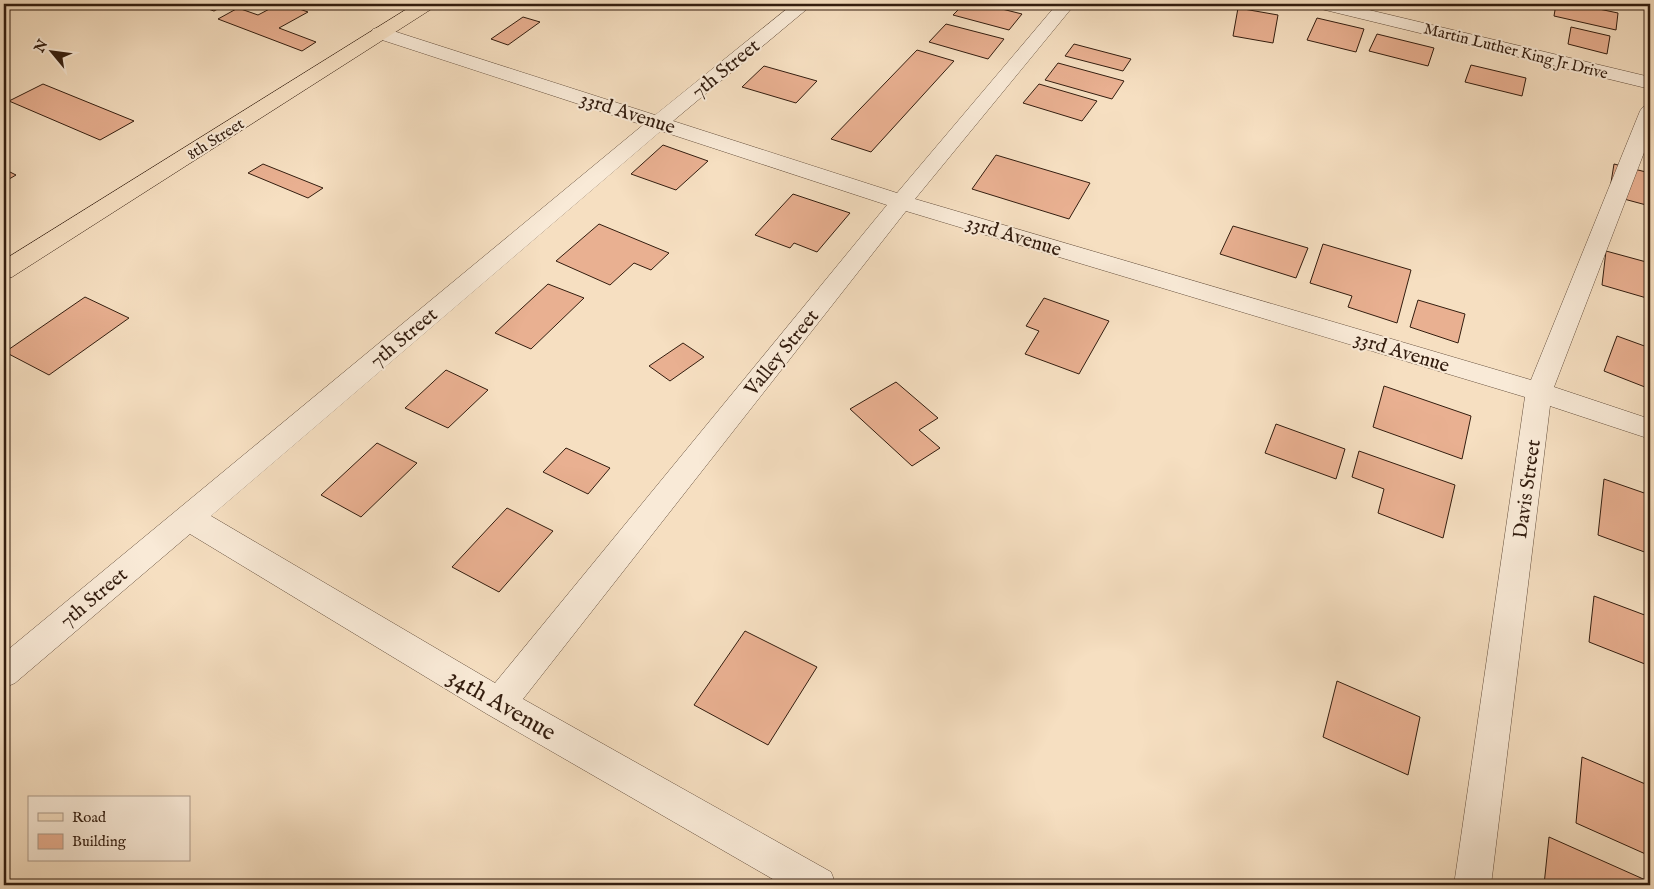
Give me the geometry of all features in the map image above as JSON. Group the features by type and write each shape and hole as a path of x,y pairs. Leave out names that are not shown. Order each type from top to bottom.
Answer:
{"main road":[{"name":"8th Street","path":"4,272 427,4"}],"street":[{"name":"7th Street","path":"4,673 659,122 804,4"},
{"name":"Valley Street","path":"499,703 901,202 1066,4"},
{"name":"Martin Luther King Jr Drive","path":"1323,4 1650,83"},
{"name":"33rd Avenue","path":"380,33 901,202 1539,392 1650,428"},
{"name":"Davis Street","path":"1473,885 1539,392 1650,111"},
{"name":"34th Avenue","path":"188,517 499,703 818,885"}],"building":[{"path":"194,4 227,4 214,11"},
{"path":"279,4 285,4 308,12 279,28 316,42 302,51 218,19 238,8 258,15"},
{"path":"964,4 982,4 1022,14 1009,30 953,15"},
{"path":"1556,4 1575,4 1618,13 1616,30 1554,16"},
{"path":"1238,8 1278,15 1273,43 1233,36"},
{"path":"523,17 540,22 508,45 491,39"},
{"path":"1317,18 1364,29 1356,52 1307,40"},
{"path":"946,24 1004,39 988,59 929,42"},
{"path":"1571,27 1610,36 1607,54 1568,44"},
{"path":"1377,34 1434,48 1428,66 1369,51"},
{"path":"1074,44 1131,59 1123,71 1065,56"},
{"path":"917,50 954,61 871,152 831,139"},
{"path":"1058,63 1124,81 1112,99 1045,80"},
{"path":"1471,65 1526,78 1522,96 1465,82"},
{"path":"764,66 817,81 796,103 742,87"},
{"path":"43,84 134,121 100,140 9,101"},
{"path":"1039,84 1097,101 1082,121 1023,103"},
{"path":"663,145 708,161 676,190 631,174"},
{"path":"996,155 1090,183 1069,219 972,189"},
{"path":"263,164 323,188 308,198 248,173"},
{"path":"1614,164 1650,173 1650,206 1609,195"},
{"path":"4,169 16,175 4,182"},
{"path":"793,194 850,213 817,252 794,243 790,248 755,235"},
{"path":"599,224 669,253 651,270 634,263 610,285 556,261"},
{"path":"1233,226 1308,248 1296,278 1220,254"},
{"path":"1323,244 1411,270 1397,323 1348,307 1352,296 1310,283"},
{"path":"1606,251 1650,263 1650,299 1602,285"},
{"path":"548,284 584,298 531,349 495,333"},
{"path":"85,297 129,318 49,375 5,352"},
{"path":"1044,298 1109,321 1079,374 1025,354 1039,331 1026,326"},
{"path":"1418,300 1465,314 1458,343 1410,327"},
{"path":"1617,336 1650,348 1650,389 1604,371"},
{"path":"683,343 704,357 670,381 649,366"},
{"path":"446,370 488,390 448,428 405,408"},
{"path":"896,382 938,418 919,430 940,448 912,466 850,409"},
{"path":"1384,386 1471,416 1462,459 1373,427"},
{"path":"1276,424 1345,449 1336,479 1265,453"},
{"path":"377,443 417,463 361,517 321,495"},
{"path":"566,448 610,468 588,494 543,472"},
{"path":"1359,451 1455,485 1443,538 1378,513 1384,489 1352,477"},
{"path":"1604,479 1650,495 1650,554 1598,535"},
{"path":"507,508 553,531 499,592 452,567"},
{"path":"1594,596 1650,617 1650,666 1589,642"},
{"path":"745,631 817,667 768,745 694,705"},
{"path":"1337,681 1420,717 1408,775 1323,737"},
{"path":"1582,757 1650,786 1650,856 1576,823"},
{"path":"1549,837 1650,882 1650,885 1544,885"}]}
